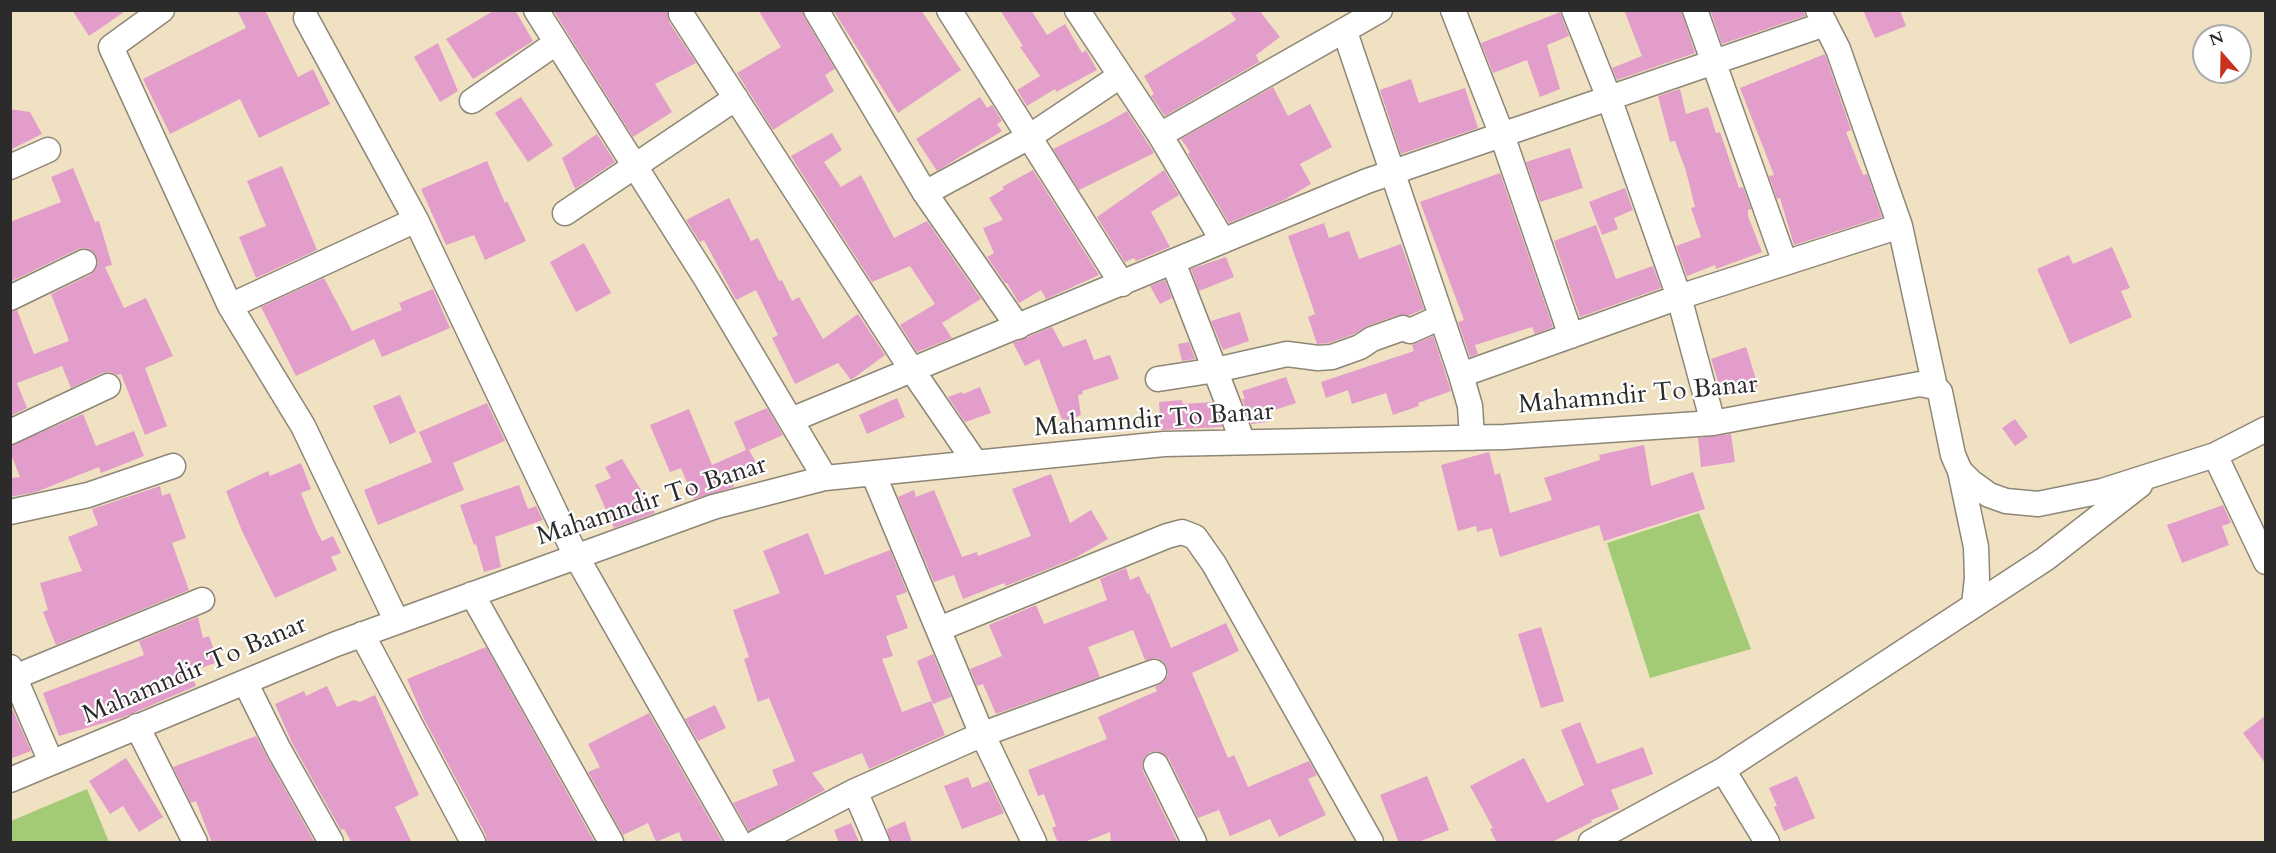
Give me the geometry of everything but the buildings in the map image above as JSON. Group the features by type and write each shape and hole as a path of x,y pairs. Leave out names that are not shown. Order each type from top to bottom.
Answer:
{"street":[{"path":"162,10 111,47 230,306 303,426 397,622"},
{"path":"536,10 707,280 825,478"},
{"path":"816,10 925,193 1018,327"},
{"path":"949,10 1122,284"},
{"path":"1077,10 1160,135 1223,241"},
{"path":"1160,135 1345,32 1380,10"},
{"path":"1453,10 1502,135 1571,336"},
{"path":"1574,10 1609,98 1679,297 1713,423"},
{"path":"1695,10 1785,263"},
{"path":"682,12 912,370 975,462"},
{"path":"791,420 1393,172 1713,62 1822,17 1838,49 1900,226 1935,387 1940,392 1943,401 1953,455 1960,471 1976,547 1977,578 1974,605"},
{"path":"306,18 416,220 576,556 739,843"},
{"path":"1345,32 1461,375 1470,406 1472,438"},
{"path":"472,101 556,43"},
{"path":"925,193 1029,137 1120,76"},
{"path":"565,213 736,98"},
{"path":"10,167 48,150"},
{"path":"230,306 416,220"},
{"path":"1461,375 1679,297 1900,226"},
{"path":"10,298 84,262"},
{"path":"1173,262 1243,442"},
{"path":"1158,379 1216,370 1287,354 1318,358 1332,357 1360,347 1372,339 1403,328 1410,331 1441,317"},
{"name":"Mahamndir To Banar","path":"10,780 362,634 713,507 825,478 1164,444 1472,438 1713,423 1920,384 1935,387"},
{"path":"10,432 108,386"},
{"path":"1960,471 1989,495 2006,501 2038,504 2102,491 2215,455 2265,429"},
{"path":"2215,455 2265,562"},
{"path":"10,512 88,495 173,466"},
{"path":"873,472 983,734 1034,843"},
{"path":"1592,842 1723,770 2044,559 2154,475"},
{"path":"939,629 1167,536 1182,532 1195,537 1214,564 1371,843"},
{"path":"472,594 611,843"},
{"path":"51,762 12,674 202,600"},
{"path":"362,634 473,843"},
{"path":"757,843 855,791 983,734 1154,672"},
{"path":"245,681 279,750 331,843"},
{"path":"137,726 195,843"},
{"path":"1156,765 1194,843"},
{"path":"1723,770 1767,843"},
{"path":"855,791 877,843"}],"green space":[{"path":"1699,513 1751,649 1650,678 1607,543"},
{"path":"87,789 109,842 11,842 11,821"}]}
